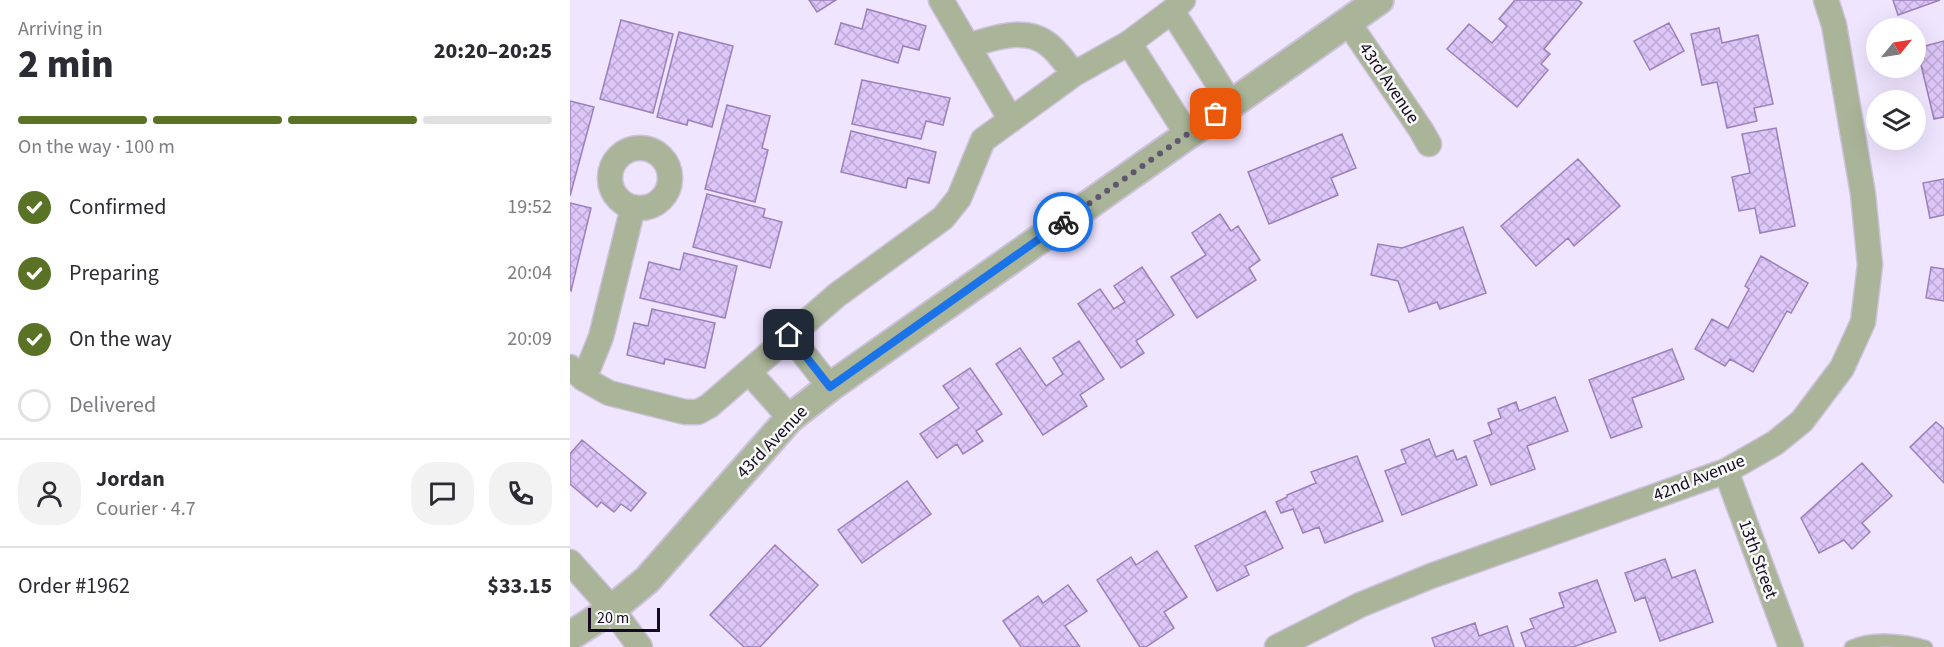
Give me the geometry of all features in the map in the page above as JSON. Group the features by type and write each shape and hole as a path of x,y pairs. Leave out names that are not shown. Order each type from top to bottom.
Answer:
{"street":[{"path":"941,0 1011,120"},
{"name":"43rd Avenue","path":"570,636 612,609 647,580 790,418 830,387 1379,0"},
{"name":"42nd Avenue","path":"1277,647 1360,605 1431,576 1726,471 1774,443 1802,421 1842,368 1863,322 1870,265 1863,194 1834,25 1826,0"},
{"path":"633,207 601,337 577,373 609,393 685,412 698,412 709,406 837,295 943,218 962,191 982,140 1074,74 1129,43 1177,6 1231,104"},
{"name":"43rd Avenue","path":"1348,22 1429,144"},
{"path":"968,46 1002,35 1034,38 1048,43 1074,74"},
{"path":"1129,43 1187,134"},
{"path":"789,335 830,387"},
{"path":"748,372 790,418"},
{"name":"13th Street","path":"1726,471 1791,647"},
{"path":"570,561 612,609 640,647"}],"lane":[{"path":"1851,647 1860,643 1892,641 1926,647"}],"building":[{"path":"809,0 836,0 817,12"},
{"path":"1515,0 1578,0 1582,3 1544,49 1550,54 1541,64 1548,70 1517,107 1447,49 1469,24 1492,43 1507,26 1499,19"},
{"path":"1893,0 1940,0 1898,15"},
{"path":"867,9 926,26 919,50 903,46 898,63 835,44 841,23 862,29"},
{"path":"621,20 673,34 653,113 600,99"},
{"path":"1669,23 1684,51 1650,70 1634,41"},
{"path":"1719,28 1722,43 1758,35 1773,104 1754,108 1757,121 1727,128 1717,82 1702,85 1691,34"},
{"path":"679,32 733,46 712,127 688,120 687,125 657,117"},
{"path":"1944,41 1944,117 1934,119 1924,78 1926,78 1926,46"},
{"path":"862,80 950,98 943,125 926,121 921,139 852,124"},
{"path":"570,101 594,107 570,196"},
{"path":"727,105 770,116 762,148 768,150 755,202 705,189"},
{"path":"1776,128 1795,226 1760,233 1755,208 1739,211 1732,177 1750,173 1742,134"},
{"path":"851,131 936,152 929,183 908,178 906,188 841,172"},
{"path":"1342,134 1356,168 1331,178 1338,195 1269,224 1248,172"},
{"path":"1578,159 1620,206 1574,246 1568,238 1536,266 1501,226"},
{"path":"1944,179 1944,215 1930,218 1923,183"},
{"path":"707,194 765,209 763,217 782,222 770,268 693,247"},
{"path":"570,203 591,208 571,291 570,290"},
{"path":"1220,214 1231,231 1238,226 1260,260 1249,268 1256,280 1197,318 1171,277 1206,255 1192,233"},
{"path":"1463,227 1486,293 1440,309 1437,302 1409,312 1398,281 1371,275 1378,244 1402,248"},
{"path":"684,253 737,266 725,318 640,298 649,262 680,270"},
{"path":"1761,256 1808,283 1791,313 1787,311 1753,372 1730,359 1725,366 1695,349 1712,319 1728,328 1749,289 1745,286"},
{"path":"1142,267 1174,315 1136,341 1144,353 1121,368 1078,304 1100,289 1114,309 1125,302 1114,286"},
{"path":"1931,267 1944,269 1944,301 1926,298"},
{"path":"652,309 715,323 705,368 665,359 664,364 627,355 634,323 648,326"},
{"path":"1079,341 1104,379 1080,395 1087,406 1043,435 996,364 1020,348 1046,386 1063,374 1053,358"},
{"path":"1672,349 1684,379 1632,398 1642,427 1611,438 1589,380"},
{"path":"970,368 1002,414 976,431 983,441 963,454 957,444 937,458 920,434 959,408 943,386"},
{"path":"1555,397 1568,431 1527,446 1535,469 1491,485 1474,441 1492,434 1488,423 1501,418 1498,409 1516,402 1519,411"},
{"path":"1936,422 1944,429 1944,483 1910,447"},
{"path":"1429,439 1436,457 1453,450 1457,460 1466,456 1477,485 1402,515 1385,471 1406,463 1401,450"},
{"path":"582,440 646,493 631,511 621,504 614,512 601,502 597,507 570,484 570,454"},
{"path":"1357,456 1383,521 1325,543 1319,527 1303,533 1293,509 1281,513 1276,502 1316,483 1311,472"},
{"path":"1862,463 1892,496 1862,523 1870,532 1852,549 1844,540 1819,553 1801,518"},
{"path":"907,481 931,514 862,563 838,530"},
{"path":"1265,511 1283,548 1245,566 1249,575 1217,591 1195,546"},
{"path":"775,545 818,585 760,647 744,647 710,615"},
{"path":"1157,551 1187,597 1164,612 1174,628 1146,647 1140,647 1097,580 1131,557 1136,565"},
{"path":"1665,559 1672,578 1695,570 1713,622 1660,641 1645,597 1635,601 1625,573"},
{"path":"1597,580 1616,632 1573,647 1526,647 1521,633 1534,628 1530,619 1564,607 1559,593"},
{"path":"1068,585 1087,611 1065,626 1080,647 1021,647 1003,621 1038,596 1043,603"},
{"path":"1475,623 1479,636 1507,626 1514,647 1435,647 1432,638"}],"way so far":[{"path":"1063,222 1216,114"}],"route":[{"path":"789,335 830,387 1063,222"}]}
